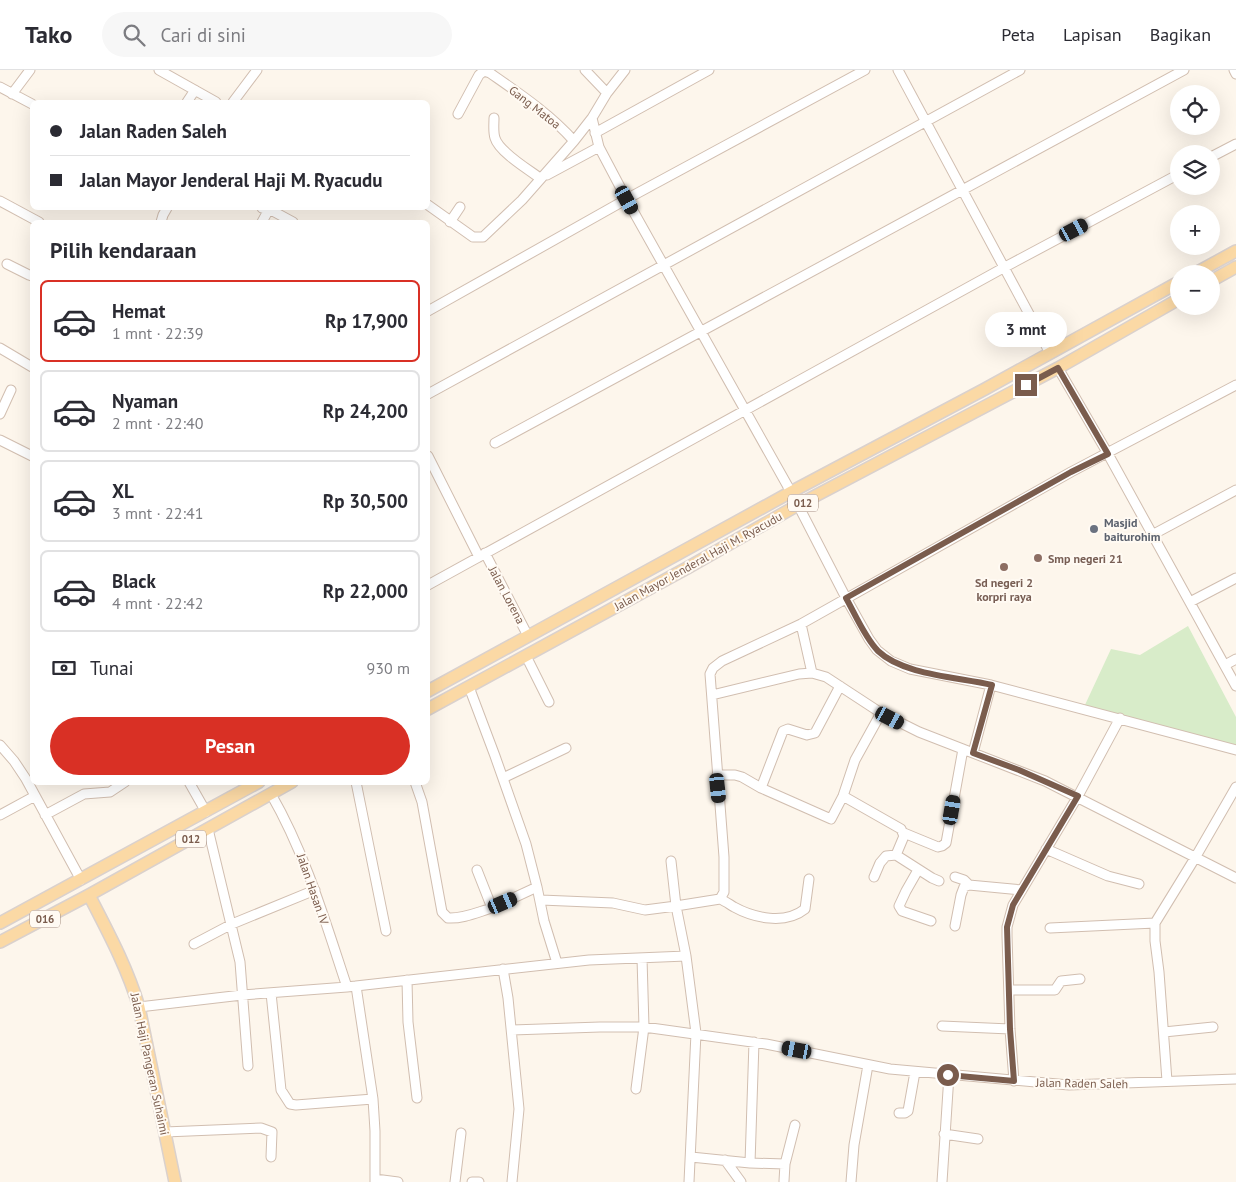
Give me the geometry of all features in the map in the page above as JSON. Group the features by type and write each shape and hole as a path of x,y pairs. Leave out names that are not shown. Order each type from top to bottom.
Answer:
{"main road":[{"path":"1210,265 1236,251"},
{"path":"1220,276 1236,267"},
{"name":"Jalan Mayor Jenderal Haji M. Ryacudu","path":"430,690 791,492 985,390 1170,287"},
{"name":"Jalan Mayor Jenderal Haji M. Ryacudu","path":"430,708 688,568 798,505 1058,368 1170,304"},
{"path":"939,413 939,421 948,427"},
{"path":"914,426 922,430 922,440"},
{"path":"430,703 436,699 444,700"},
{"name":"012","path":"81,880 254,785"},
{"name":"012","path":"89,895 287,785"},
{"name":"016","path":"0,923 81,880"},
{"name":"016","path":"0,942 89,895"},
{"name":"Jalan Haji Pangeran Suhaimi","path":"89,895 120,953 139,1007 175,1182"}],"street":[{"path":"12,94 30,70"},
{"path":"159,70 212,100"},
{"path":"234,100 257,70"},
{"path":"585,70 607,93"},
{"path":"430,207 474,238 483,237 522,200 574,141 625,70"},
{"path":"595,133 709,70"},
{"path":"430,310 865,70"},
{"path":"898,70 1050,353"},
{"path":"430,393 1020,70"},
{"path":"495,443 1184,70"},
{"path":"1234,70 1236,74"},
{"name":"Gang Matoa","path":"458,114 479,75 484,71 490,73 534,103 558,122 574,141"},
{"path":"0,87 30,103"},
{"path":"189,100 195,90"},
{"path":"494,118 495,139 499,145 522,166 540,178"},
{"path":"592,118 599,147 627,200 791,492"},
{"path":"1220,152 1236,144"},
{"path":"540,178 599,147"},
{"path":"430,584 568,506 1170,179"},
{"path":"0,201 35,220"},
{"path":"450,222 460,207"},
{"path":"269,210 290,220"},
{"path":"7,264 30,276"},
{"path":"0,348 30,367"},
{"path":"1058,368 1108,454 1236,686"},
{"path":"720,899 724,892 724,857 710,672 715,666 730,657 801,624 1071,472 1236,385"},
{"path":"0,414 12,390"},
{"path":"0,440 30,453"},
{"name":"Jalan Lorena","path":"430,460 528,636"},
{"path":"1152,535 1236,490"},
{"path":"798,505 846,598 877,650 891,661 910,669 992,685 1236,750"},
{"path":"1190,602 1236,578"},
{"path":"801,624 812,673"},
{"path":"526,656 549,702"},
{"path":"1225,665 1236,659"},
{"path":"712,695 799,674 812,673 826,677 881,713 919,732 1019,770 1078,796 1236,878"},
{"path":"973,753 992,685"},
{"path":"761,788 783,731 788,729 807,735 815,733 840,686"},
{"path":"468,687 526,844 541,900 544,920 557,963"},
{"path":"717,775 735,775 750,781 829,820 832,818 843,796 855,760 881,713"},
{"path":"1014,1081 1010,1029 1007,927 1013,905 1078,796 1120,718"},
{"path":"0,745 14,761 36,796 44,815 81,880"},
{"path":"503,778 566,748"},
{"path":"843,796 904,833 938,847 942,846 946,843 963,749"},
{"path":"44,815 84,794 110,792 120,785"},
{"path":"191,785 206,812"},
{"path":"357,785 386,931"},
{"path":"416,785 422,802 442,912 448,918 470,915 492,908 537,887"},
{"path":"1167,1081 1155,923 1236,786"},
{"name":"Jalan Hasan IV","path":"271,794 298,845 351,987 372,1099 375,1180"},
{"path":"0,815 36,796"},
{"path":"208,829 240,962 248,1066"},
{"path":"896,855 904,833"},
{"path":"1046,849 1108,876 1139,884"},
{"path":"874,877 880,863 886,856 896,855 939,881"},
{"path":"671,861 696,1034 691,1156 688,1182"},
{"path":"477,870 492,908"},
{"path":"918,870 899,906 902,911 931,922"},
{"path":"955,878 964,880 969,885"},
{"path":"541,900 614,903 641,910 720,899 759,917 776,919 800,913 804,909 809,879"},
{"path":"955,926 964,887 969,885 1022,890"},
{"path":"194,944 232,924 315,890"},
{"path":"1050,928 1155,923"},
{"path":"139,1007 242,995 351,987 557,963 686,956"},
{"path":"636,1089 644,1027 642,958"},
{"path":"502,969 512,1030 519,1109 512,1182"},
{"path":"1010,990 1055,990 1061,981 1080,979"},
{"path":"407,980 408,1022 417,1098"},
{"path":"271,993 281,1090 290,1104 372,1099"},
{"path":"942,1026 1010,1029"},
{"name":"Jalan Raden Saleh","path":"512,1030 644,1027 754,1042 813,1052 868,1065 915,1072 1068,1085 1236,1079"},
{"path":"1164,1032 1213,1027"},
{"path":"750,1163 754,1042"},
{"path":"850,1182 854,1145 868,1065"},
{"path":"899,1113 906,1113 908,1111 915,1072"},
{"path":"942,1182 948,1075"},
{"path":"784,1181 785,1164 795,1125"},
{"path":"165,1132 261,1128 272,1132 271,1157"},
{"path":"455,1182 461,1133"},
{"path":"944,1134 978,1139"},
{"path":"691,1156 750,1163 785,1164"},
{"path":"725,1160 741,1182"},
{"path":"375,1180 398,1182"},
{"path":"472,1182 479,1182"}],"green space":[{"path":"1188,626 1236,717 1236,747 1084,707 1111,649 1140,655"}],"place":[{"name":"Masjid baiturohim","path":"1094,529"},
{"name":"Smp negeri 21","path":"1038,558"},
{"name":"Sd negeri 2 korpri raya","path":"1004,567"}],"route":[{"path":"948,1075 1014,1081 1010,1029 1007,927 1013,905 1078,796 1046,781 973,753 992,685 910,669 891,661 877,650 846,598 1071,472 1108,454 1058,368 1026,385"}]}
